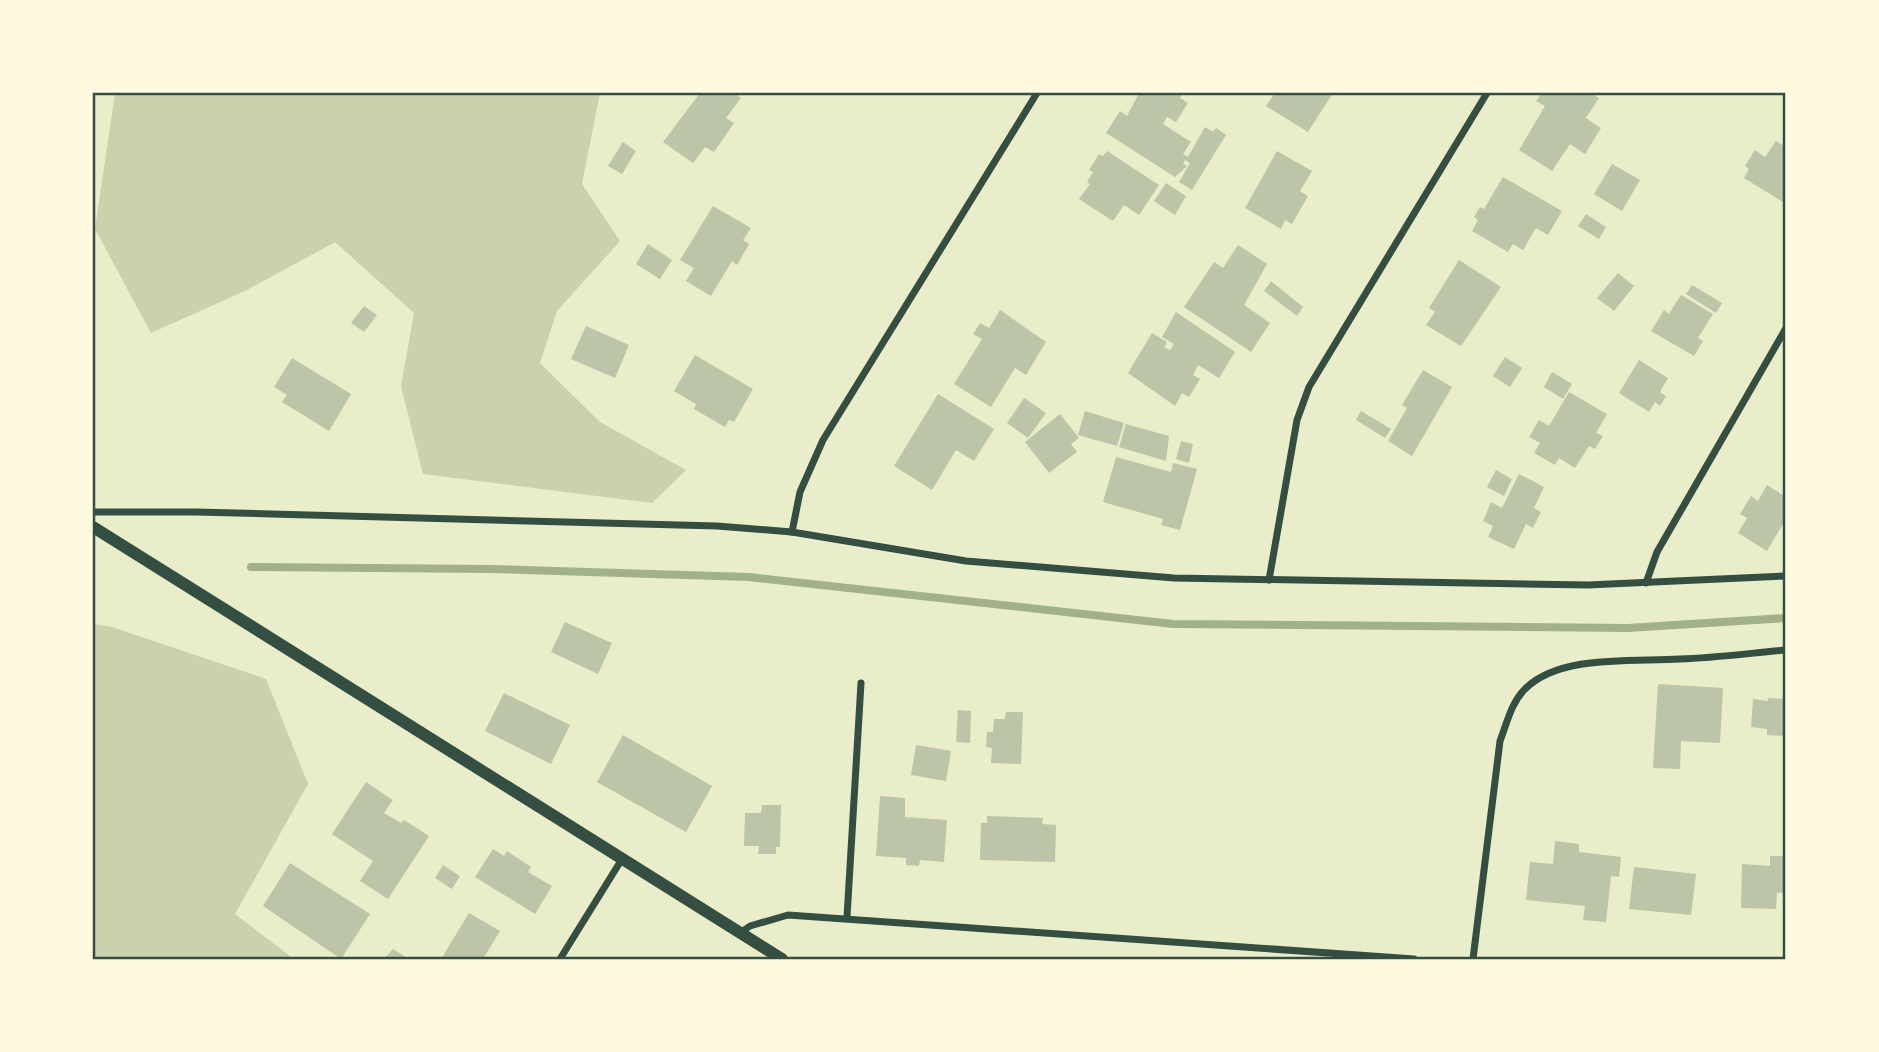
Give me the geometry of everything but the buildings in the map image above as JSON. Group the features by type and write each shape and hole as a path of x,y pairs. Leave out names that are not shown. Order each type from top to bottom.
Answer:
{"street":[{"path":"792,532 800,492 823,440 1037,93"},
{"path":"1269,580 1297,420 1309,387 1487,93"},
{"path":"1646,583 1657,552 1786,328"},
{"path":"93,512 573,522 792,532 966,561 1174,578 1452,584 1646,583 1786,576"},
{"path":"93,527 782,959"},
{"path":"1473,959 1500,741 1512,707 1525,689 1541,677 1560,669 1609,661 1680,659 1786,650"},
{"path":"847,917 861,683"},
{"path":"560,959 622,859"},
{"path":"740,933 776,916 847,917 1414,959"}],"green space":[{"path":"115,93 600,93 582,184 620,241 557,311 540,363 600,422 686,470 652,503 423,474 401,386 414,313 335,242 247,290 151,333 95,229"},
{"path":"93,624 112,627 266,679 308,784 235,914 294,959 93,959"}],"waterway":[{"path":"251,567 490,569 749,577 1173,624 1628,628 1786,618"}]}
